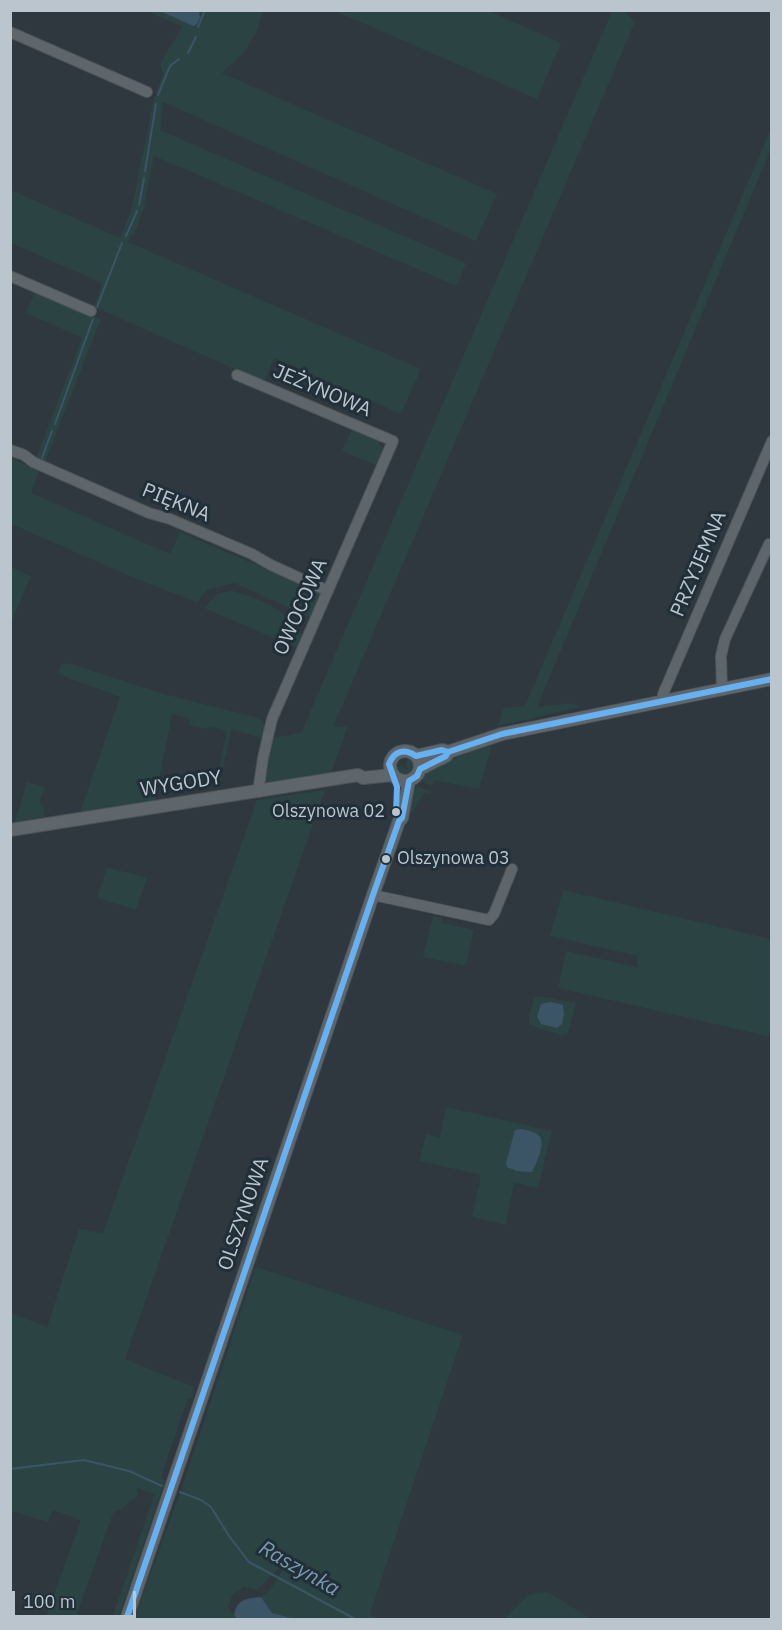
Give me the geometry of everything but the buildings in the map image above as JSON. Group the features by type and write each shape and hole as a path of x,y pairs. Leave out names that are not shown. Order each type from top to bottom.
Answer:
{"street":[{"path":"10,32 147,92"},
{"path":"10,276 91,311"},
{"name":"JEŻYNOWA","path":"237,375 393,441"},
{"name":"OWOCOWA","path":"258,792 262,758 272,719 393,441"},
{"name":"PRZYJEMNA","path":"659,702 771,441"},
{"name":"PIĘKNA","path":"10,450 145,511 170,519 252,554 271,566 328,591"},
{"path":"722,690 720,674 725,639 769,544"},
{"path":"420,769 446,756 448,752 494,736 771,679"},
{"path":"416,756 442,750 448,752"},
{"path":"403,751 412,752 416,756 420,769 417,776 409,781 394,777 389,768 390,760 395,754 403,751"},
{"name":"WYGODY","path":"358,776 361,771 380,767 390,760"},
{"name":"WYGODY","path":"10,830 358,776 363,778 394,777"},
{"name":"OLSZYNOWA","path":"394,777 396,815 399,821"},
{"name":"OLSZYNOWA","path":"126,1620 373,895 399,821 403,816 409,781"},
{"path":"373,895 489,920 494,915 512,869"}],"green space":[{"path":"146,11 263,11 257,31 245,52 222,73 497,194 476,241 163,102 160,130 466,263 457,286 154,156 143,211 134,236 132,235 128,242 421,369 401,414 274,358 264,382 94,307 102,283 11,243 11,190 120,238 132,207 153,101 163,74 160,65 183,27"},
{"path":"335,11 489,11 561,43 537,99"},
{"path":"612,11 624,11 635,22 333,727 348,726 331,773 264,785 270,738 301,733"},
{"path":"771,128 771,149 537,707 571,703 581,707 498,726 503,708 525,706"},
{"path":"35,292 101,319 45,462 36,458 82,338 26,313"},
{"path":"352,429 378,441 385,451 380,467 342,451"},
{"path":"11,458 39,471 31,493 170,554 180,532 319,592 321,596 312,618 234,583 207,590 197,602 144,582 11,524"},
{"path":"11,567 31,576 11,623"},
{"path":"231,591 253,597 281,612 303,637 299,649 204,608 217,594"},
{"path":"68,663 168,695 255,717 261,720 266,727 264,738 231,730 219,788 215,787 227,731 189,725 191,719 172,714 155,801 80,812 120,697 58,674 61,665"},
{"path":"492,746 479,789 434,780 432,786 422,780 428,770 469,752"},
{"path":"408,757 414,764 414,771 402,776 397,773 395,767 409,770 406,765"},
{"path":"27,782 45,787 40,801 45,810 43,817 15,822"},
{"path":"417,786 430,791 431,794 424,793 413,812 409,812 410,795"},
{"path":"325,790 125,1359 194,1387 192,1399 188,1398 161,1477 165,1479 162,1490 118,1619 112,1619 154,1495 138,1488 137,1497 120,1510 114,1511 75,1619 45,1619 81,1520 53,1510 48,1522 11,1511 11,1313 47,1327 79,1229 103,1233 257,800"},
{"path":"107,867 147,878 136,910 97,898"},
{"path":"563,890 771,939 771,1037 558,988 566,951 637,967 638,956 550,936"},
{"path":"433,916 442,918 442,923 474,930 466,966 423,957"},
{"path":"534,997 576,1003 568,1034 562,1036 529,1025"},
{"path":"446,1107 552,1131 538,1188 514,1183 506,1225 472,1217 481,1175 419,1161 426,1134 440,1138"},
{"path":"256,1267 463,1335 370,1614 377,1619 295,1619 272,1613 261,1597 272,1587 283,1569 280,1567 257,1590 244,1587 233,1594 228,1607 237,1619 133,1620 179,1496"},
{"path":"541,1592 550,1593 591,1619 504,1619 528,1595"}],"water":[{"path":"160,11 199,11 200,18 193,26"},
{"path":"551,1002 563,1005 562,1024 557,1028 541,1024 537,1017 541,1004"},
{"path":"521,1129 540,1137 539,1155 532,1172 517,1171 507,1167 506,1163 515,1130"},
{"path":"261,1597 272,1613 295,1619 237,1619 234,1615 240,1603 247,1599"}],"waterway":[{"path":"198,27 205,10"},
{"path":"188,53 196,37"},
{"path":"158,95 170,66 179,59"},
{"path":"145,171 156,104"},
{"path":"139,205 144,178"},
{"path":"126,236 137,211"},
{"path":"97,307 122,243"},
{"path":"55,424 93,319"},
{"path":"42,458 52,431"},
{"name":"Raszynka","path":"10,1469 84,1460 129,1471 162,1486"},
{"name":"Raszynka","path":"180,1492 201,1500 211,1507 249,1562 357,1620"}],"transit line":[{"path":"396,812 397,787 389,764 400,752 416,756 442,750 448,752 502,734 772,679"},
{"path":"126,1620 373,895 402,818 409,781 417,776 420,769 446,756 448,752"}],"place":[{"name":"Olszynowa 02","path":"396,812"},
{"name":"Olszynowa 03","path":"386,859"}]}
